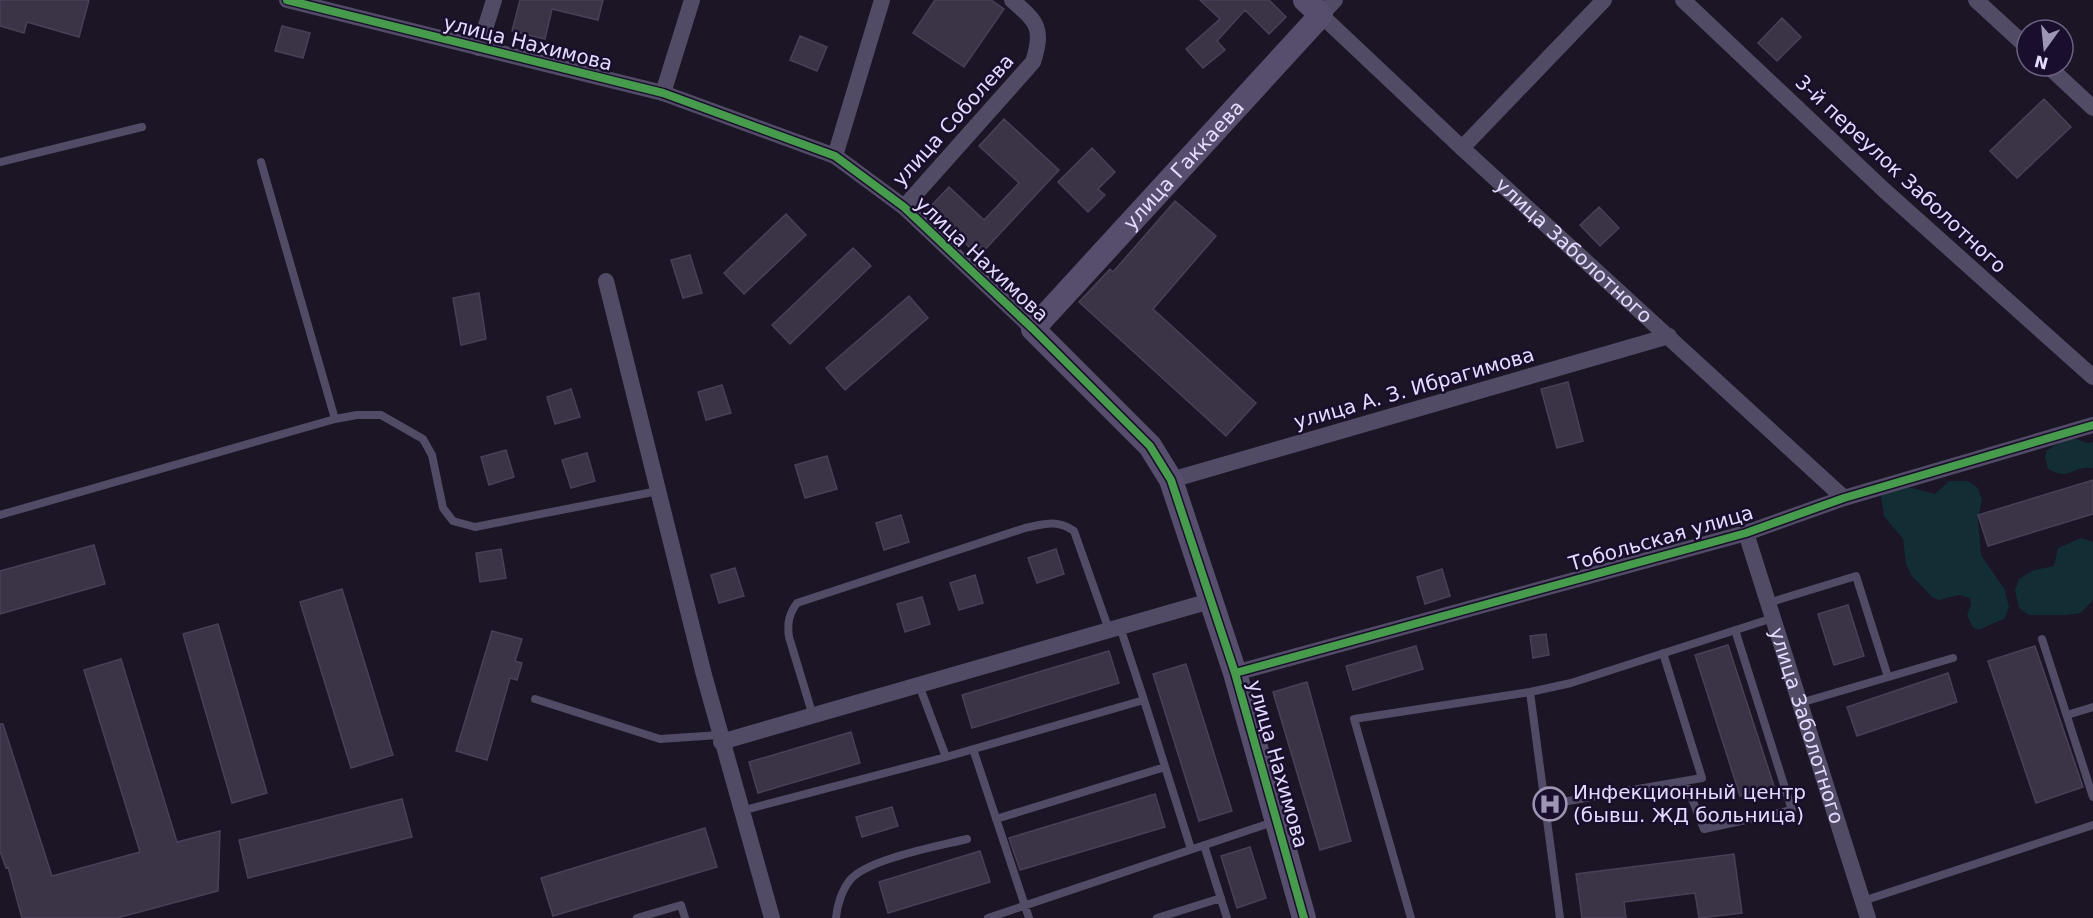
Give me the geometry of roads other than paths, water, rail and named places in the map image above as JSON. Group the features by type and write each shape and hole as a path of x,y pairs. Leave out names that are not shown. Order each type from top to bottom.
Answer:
{"street":[{"name":"улица Нахимова","path":"286,0 663,93 835,156 904,207 1033,329 1150,446 1171,480 1235,673 1304,918"},
{"path":"479,48 494,0"},
{"path":"663,93 692,0"},
{"path":"835,156 882,0"},
{"name":"улица Соболева","path":"904,207 1033,62 1039,42 1036,23 1012,0"},
{"path":"1462,148 1604,0"},
{"name":"3-й переулок Заболотного","path":"1683,0 1884,190 2093,377"},
{"path":"1976,0 2015,36"},
{"name":"улица Заболотного","path":"1320,5 1462,148 1844,498"},
{"name":"улица Гаккаева","path":"1033,329 1320,5"},
{"path":"2061,78 2093,108"},
{"path":"606,281 720,739 772,918"},
{"name":"улица А. З. Ибрагимова","path":"1171,480 1669,336"},
{"name":"Тобольская улица","path":"1235,673 1746,533 1844,498 2093,425"},
{"name":"улица Заболотного","path":"1746,533 1868,918"},
{"path":"720,739 813,716 1210,601"}],"lane":[{"path":"0,162 142,127"},
{"path":"261,162 335,419"},
{"path":"0,516 335,419 357,415 381,415 423,439 432,455 443,508 453,521 475,528 658,491"},
{"path":"813,716 787,624 797,603 1026,528 1050,523 1065,524 1074,531 1144,700 1191,849"},
{"path":"1411,918 1354,719 1530,692 1570,683 1735,630 1770,610 1856,576 1888,676"},
{"path":"1685,781 1704,829 1792,810 1735,630"},
{"path":"2042,639 2093,797"},
{"path":"1545,805 1702,778 1663,653"},
{"path":"1800,703 1953,658"},
{"path":"919,685 946,757"},
{"path":"1530,692 1560,918"},
{"path":"535,699 660,739 720,739"},
{"path":"741,811 946,757 1144,700"},
{"path":"2067,715 2093,707"},
{"path":"972,749 1029,918"},
{"path":"996,819 1165,767"},
{"path":"988,918 1276,821"},
{"path":"1863,901 2093,825"},
{"path":"836,918 837,905 850,879 872,864 967,839"},
{"path":"1204,845 1227,918"},
{"path":"1156,918 1221,898"},
{"path":"637,918 681,905 684,918"}],"place":[{"name":"Инфекционный центр (бывш. ЖД больница)","path":"1550,804"}]}
